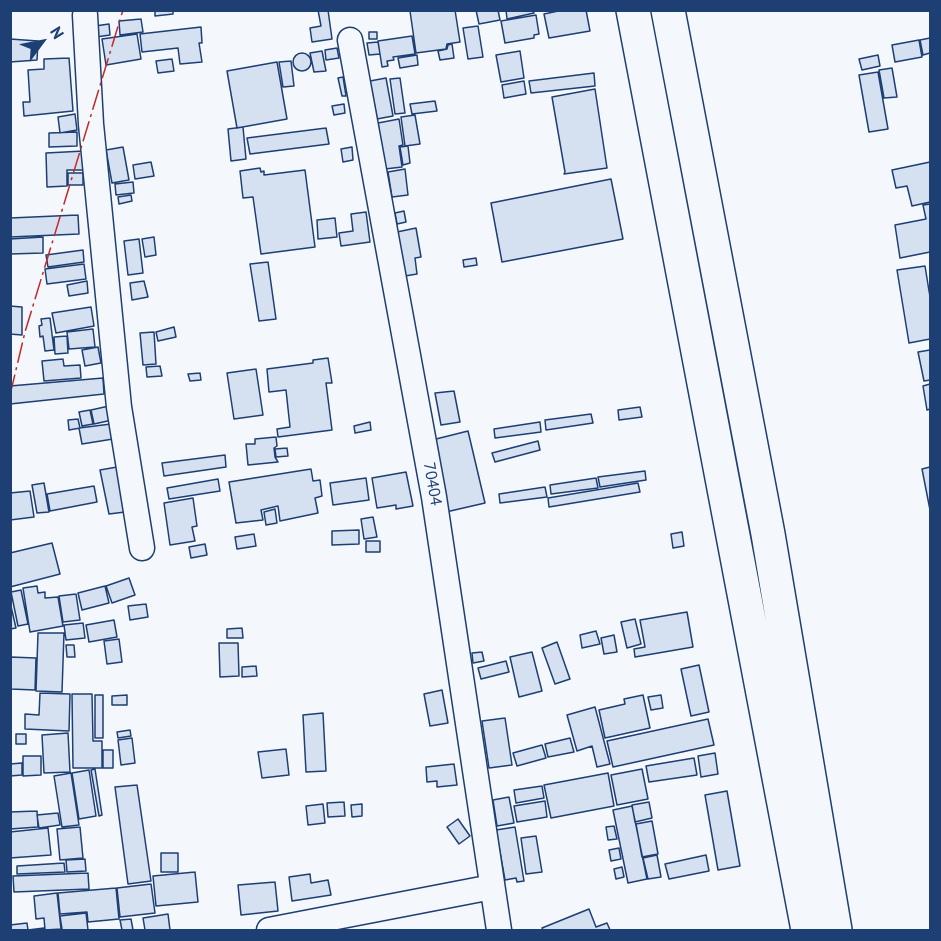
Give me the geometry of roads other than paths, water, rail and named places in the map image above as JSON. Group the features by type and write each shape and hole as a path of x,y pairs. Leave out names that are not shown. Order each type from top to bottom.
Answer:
{"main road":[{"path":"633,10 808,930"},
{"path":"668,10 768,534 835,930"}],"street":[{"path":"85,15 91,124 119,407 142,548"},
{"name":"70404","path":"350,40 434,497 499,930"},
{"path":"269,930 492,887"}]}
